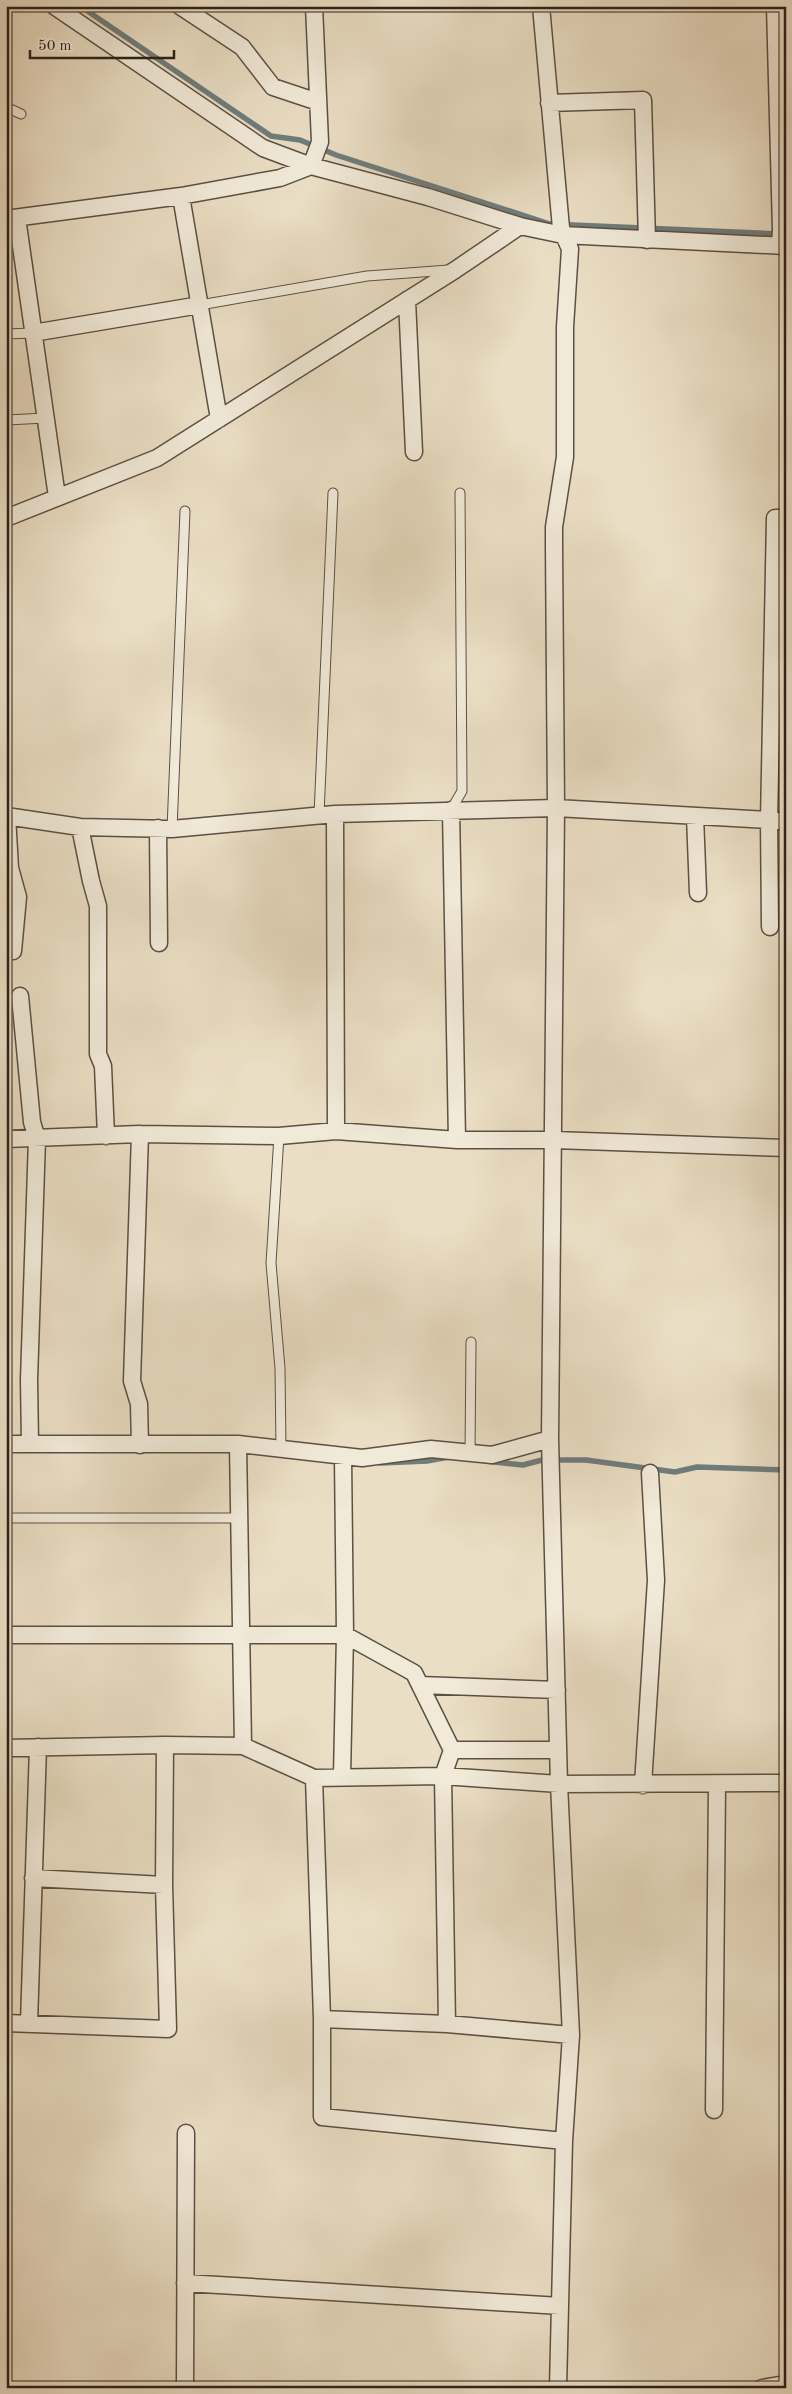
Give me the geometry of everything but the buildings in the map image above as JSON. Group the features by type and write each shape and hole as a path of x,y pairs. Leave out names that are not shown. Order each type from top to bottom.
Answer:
{"street":[{"path":"54,6 263,148 311,166 428,197 520,226 563,235 783,245 781,62 775,6"},
{"path":"180,6 242,46 273,87 318,102"},
{"path":"57,497 34,333 12,218 182,196 280,178 311,166 320,142 314,6"},
{"path":"541,6 563,235 570,249 565,327 565,457 554,527 556,808 550,1439 559,1784 571,2035 564,2141 558,2388"},
{"path":"549,103 643,100 647,240"},
{"path":"182,196 219,419"},
{"path":"6,518 157,458 455,270 520,226"},
{"path":"407,300 414,452"},
{"path":"34,333 200,305"},
{"path":"770,927 769,820 775,518 786,518"},
{"path":"13,951 18,897 10,868 7,816 80,827 164,828 327,815 556,808 786,821"},
{"path":"451,810 457,1140"},
{"path":"327,815 336,1131"},
{"path":"695,816 698,893"},
{"path":"80,827 98,906 98,1054 102,1066 106,1136"},
{"path":"159,943 164,828"},
{"path":"20,996 32,1122 37,1139 29,1380 30,1444"},
{"path":"6,1139 140,1134 279,1136 336,1131 457,1140 554,1140 786,1148"},
{"path":"140,1134 132,1381 139,1404 140,1445"},
{"path":"6,1444 238,1444 362,1458 431,1450 492,1455 550,1439"},
{"path":"238,1444 242,1746"},
{"path":"342,1776 345,1635 343,1457"},
{"path":"643,1785 656,1580 650,1473"},
{"path":"6,1635 345,1635 414,1673 452,1750 443,1776 447,2024"},
{"path":"420,1685 557,1690"},
{"path":"6,2023 168,2029 164,1885 165,1744"},
{"path":"6,1748 165,1744 242,1746 314,1778 342,1776 443,1776 559,1784 786,1784"},
{"path":"29,2023 38,1747"},
{"path":"452,1750 558,1750"},
{"path":"314,1778 322,2019 322,2117 564,2141"},
{"path":"714,2110 717,1784"},
{"path":"33,1878 164,1885"},
{"path":"322,2019 447,2024 571,2035"},
{"path":"185,2388 186,2133"},
{"path":"185,2283 560,2306"},
{"path":"762,2388 786,2384"}],"lane":[{"path":"6,107 21,114"},
{"path":"200,305 367,276 455,270"},
{"path":"6,334 34,333"},
{"path":"6,420 46,418"},
{"path":"327,815 333,493"},
{"path":"451,810 462,791 460,493"},
{"path":"164,828 185,511"},
{"path":"279,1136 271,1262 280,1368 281,1450"},
{"path":"470,1342 470,1453"},
{"path":"6,1518 239,1518"}],"waterway":[{"path":"80,6 271,136 300,140 336,155 550,224 779,234"},
{"path":"381,1463 427,1461 449,1457"},
{"path":"485,1461 523,1465 542,1460 586,1460 675,1472 697,1467 786,1470"}]}
